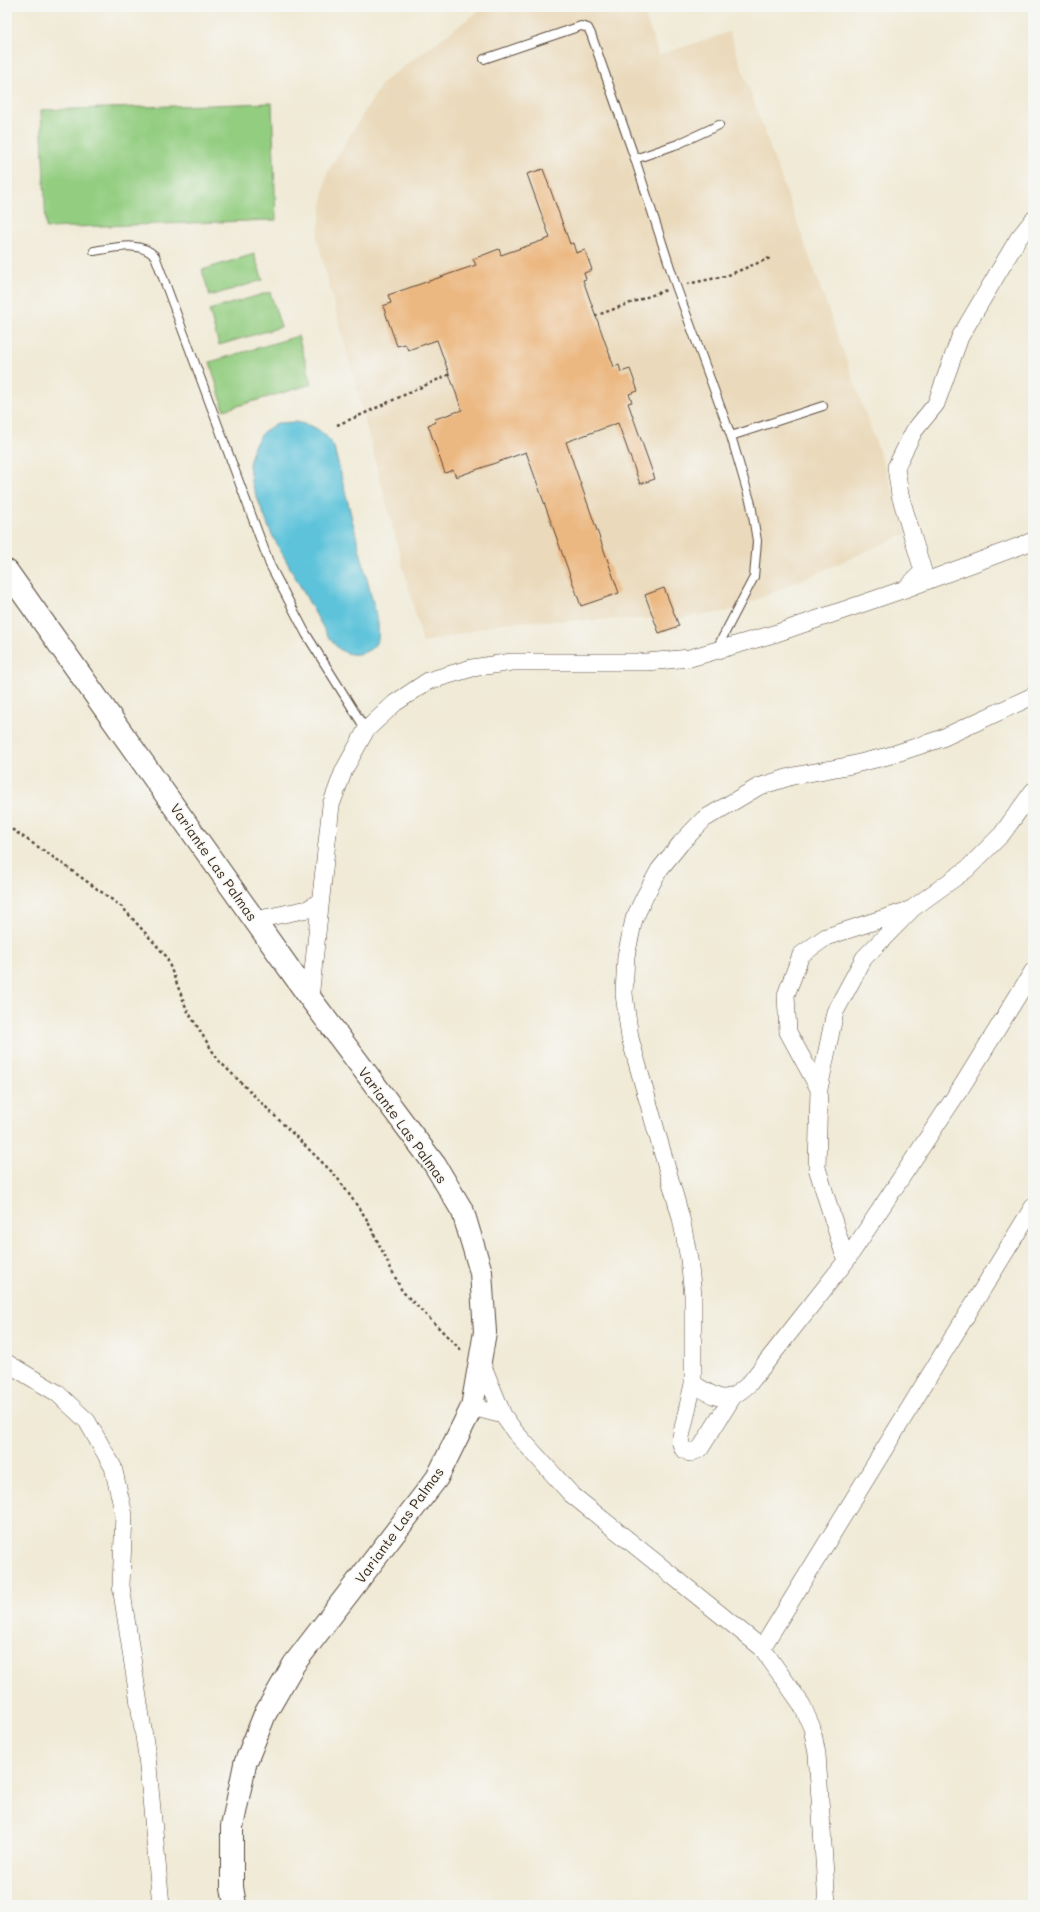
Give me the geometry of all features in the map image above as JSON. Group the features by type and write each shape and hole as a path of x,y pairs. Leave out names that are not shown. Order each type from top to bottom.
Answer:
{"main road":[{"name":"Variante Las Palmas","path":"7,571 310,998 435,1165 463,1212 481,1272 485,1332 472,1407 437,1478 294,1664 265,1714 245,1764 232,1827 232,1887 235,1905"}],"street":[{"path":"905,589 923,571 900,495 896,467 914,431 936,404 960,337 1018,239 1033,220"},
{"path":"310,998 331,805 344,770 366,730 395,703 428,681 472,668 512,662 647,662 690,658 777,633 905,589 1033,542"},
{"path":"1033,696 940,739 910,749 848,766 793,776 758,787 704,819 681,843 659,870 634,919 626,956 624,994 630,1038 681,1218 689,1259 693,1302 692,1384 680,1441 683,1449 692,1453 700,1449 732,1398 749,1384 846,1261 962,1086 1033,971"},
{"path":"846,1261 817,1168 819,1089 835,1012 864,958 913,908 967,869 1002,834 1033,791"},
{"path":"255,920 308,909 320,901"},
{"path":"819,1089 788,1032 786,995 801,955 826,937 913,908"},
{"path":"762,1648 1033,1207"},
{"path":"7,1363 57,1393 87,1421 113,1467 124,1515 121,1586 147,1756 161,1905"},
{"path":"479,1364 503,1415 515,1432 571,1494 762,1648 802,1705 812,1728 817,1754 827,1905"},
{"path":"692,1384 719,1398 732,1398"},
{"path":"472,1407 503,1415"}],"lane":[{"path":"484,59 582,26 588,28 605,72 676,286 731,436 751,504 756,541 754,577 715,651"},
{"path":"635,160 678,144 719,125"},
{"path":"94,251 126,246 140,247 148,249 155,256 270,565 306,634 366,730"},
{"path":"731,436 823,406"}],"path":[{"path":"337,424 363,414 450,374"},
{"path":"7,826 56,859 122,907 166,956 187,1010 218,1060 336,1176 366,1218 402,1291 479,1364"}],"shaded area":[{"path":"484,7 642,7 659,55 729,32 908,533 731,611 679,618 507,622 423,643 317,239 327,172 383,82"}],"green space":[{"path":"272,103 276,220 46,228 41,110"},
{"path":"254,254 263,280 210,296 202,270"},
{"path":"270,292 281,327 219,345 209,310"},
{"path":"298,336 312,384 224,410 210,362"}],"water":[{"path":"295,422 318,429 326,436 334,447 378,623 378,639 374,646 367,651 354,654 343,651 334,644 326,633 271,533 251,482 249,464 254,446 263,432 277,423"}],"building":[{"path":"543,169 570,244 573,243 576,253 585,250 592,270 584,273 586,279 583,280 614,367 619,365 621,372 630,369 638,391 629,394 632,402 628,403 655,479 640,484 618,423 566,442 619,593 581,606 526,452 456,477 453,470 445,473 428,425 436,422 435,419 462,410 437,340 408,350 405,344 397,346 383,306 391,303 388,295 476,265 473,259 499,249 501,255 550,238 527,174"},
{"path":"664,588 679,626 659,633 645,595"}]}
